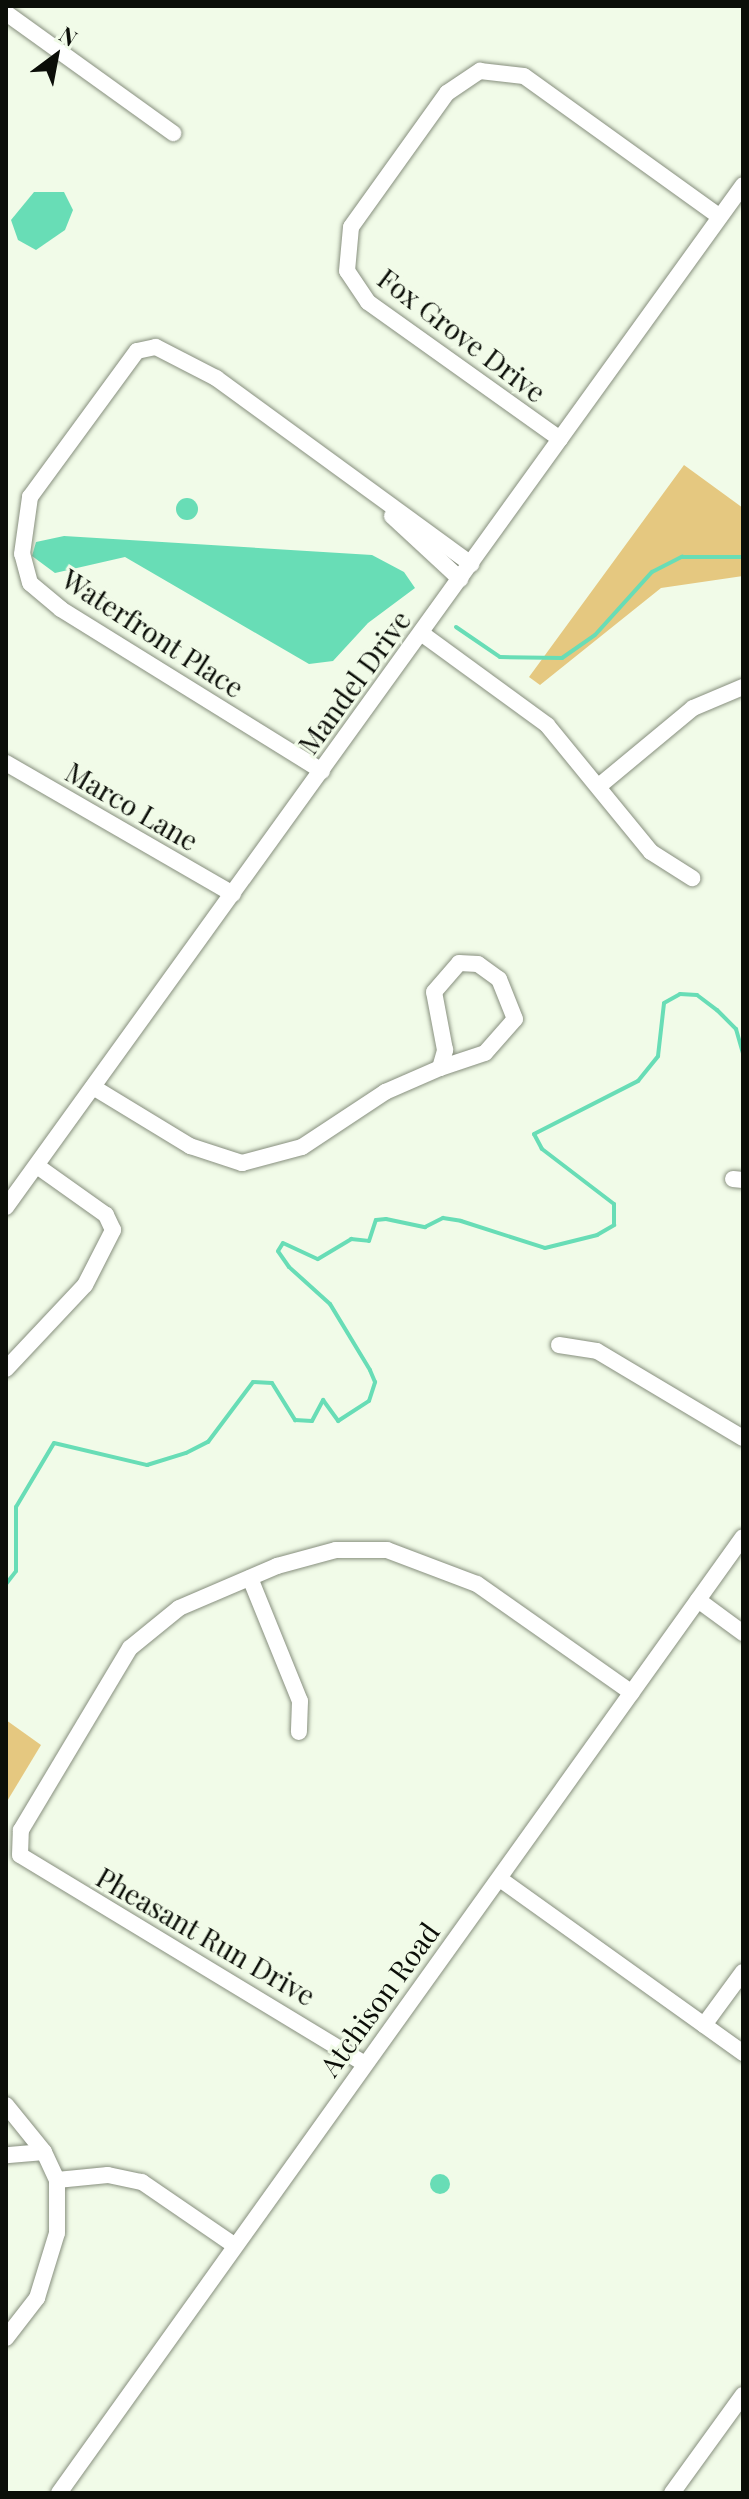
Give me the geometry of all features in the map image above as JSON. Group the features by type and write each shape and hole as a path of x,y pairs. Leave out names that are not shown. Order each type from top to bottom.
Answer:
{"street":[{"path":"6,13 173,133"},
{"name":"Fox Grove Drive","path":"560,439 368,302 347,271 351,227 447,93 480,71 524,76 720,217"},
{"name":"Mandel Drive","path":"6,1207 743,185"},
{"name":"Waterfront Place","path":"322,771 61,609 30,583 23,521 30,497 137,351 156,347 216,378 383,506 471,564"},
{"name":"Waterfront Place","path":"383,506 415,545 460,579"},
{"path":"421,633 547,725 651,852 692,878"},
{"path":"599,786 693,708 743,687"},
{"name":"Marco Lane","path":"6,763 233,894"},
{"path":"93,1087 190,1146 242,1163 302,1147 385,1092 485,1053 512,1028 508,990 478,964 459,963 437,982 445,1050 440,1068"},
{"path":"6,1369 85,1285 113,1230 106,1215 37,1166"},
{"path":"559,1345 597,1351 743,1438"},
{"name":"Atchison Road","path":"59,2493 743,1537"},
{"path":"299,1732 300,1701 250,1578 336,1550 412,1555 477,1584 632,1693"},
{"name":"Pheasant Run Drive","path":"250,1578 179,1608 130,1648 21,1830 20,1855 365,2064"},
{"path":"698,1600 743,1633"},
{"path":"500,1879 743,2053"},
{"path":"704,2025 743,1972"},
{"path":"6,2105 44,2152 57,2180 50,2262 37,2298 6,2338"},
{"path":"6,2155 44,2152"},
{"path":"57,2180 108,2175 142,2182 234,2245"},
{"path":"672,2493 743,2395"}],"shaded area":[{"path":"34,192 64,192 73,210 65,230 36,250 18,240 11,220"},
{"path":"684,465 743,508 743,576 661,588 540,685 529,677"},
{"path":"187,498 195,501 198,509 195,517 187,520 179,517 176,509 179,501"},
{"path":"64,536 372,555 404,572 415,588 368,623 333,661 309,664 125,557 55,573 32,556 36,542"},
{"path":"6,1720 41,1745 6,1803"},
{"path":"440,2174 447,2177 450,2184 447,2191 440,2194 433,2191 430,2184 433,2177"}],"waterway":[{"path":"456,627 500,657 562,658 595,635 652,572 682,557 743,557"},
{"path":"6,1584 16,1571 16,1507 54,1443 147,1465 186,1453 208,1442 253,1382 272,1383 295,1420 312,1421 323,1400 338,1421 369,1401 375,1382 370,1370 330,1304 289,1267 278,1251 283,1243 318,1259 351,1239 369,1241 376,1220 386,1219 425,1227 443,1218 461,1221 545,1248 597,1235 614,1225 614,1204 542,1149 534,1134 638,1081 658,1056 664,1003 680,994 697,995 717,1010 736,1029 743,1053"}]}
